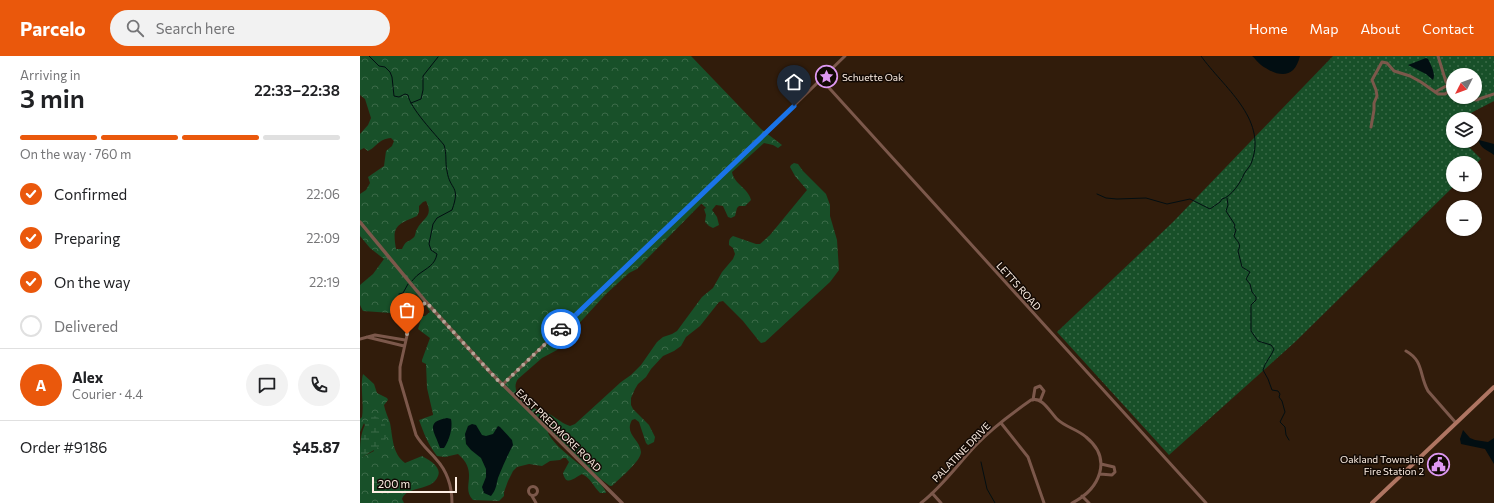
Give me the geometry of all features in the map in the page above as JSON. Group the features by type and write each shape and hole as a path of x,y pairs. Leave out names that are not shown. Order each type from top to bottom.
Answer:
{"main road":[{"path":"1372,503 1494,387"}],"street":[{"path":"502,385 845,56"},
{"path":"1438,56 1446,80"},
{"path":"1371,127 1377,92 1372,80 1382,62 1387,63 1394,70 1414,78 1440,95 1446,93"},
{"name":"LETTS ROAD","path":"821,79 1206,503"},
{"path":"1435,92 1446,87"},
{"path":"1482,98 1494,94"},
{"name":"EAST PREDMORE ROAD","path":"360,222 426,302 502,385 622,503"},
{"path":"426,302 411,318 400,367 400,380 416,435 419,441 441,465 448,478 451,488 452,503"},
{"path":"360,339 375,335 405,340"},
{"path":"367,337 404,346"},
{"path":"387,342 388,337"},
{"path":"1406,351 1412,354 1418,361 1428,391 1456,423"},
{"name":"PALATINE DRIVE","path":"921,503 976,445 1001,423 1033,400 1035,388 1040,386 1044,390 1040,401"},
{"path":"1033,400 1040,401 1060,422 1081,433 1099,452 1101,464 1100,474 1094,485 1072,503"},
{"path":"1001,423 1028,457 1044,503"},
{"path":"1100,474 1112,475 1115,472 1114,467 1101,464"},
{"path":"535,499 528,491 530,487 536,488 536,503"},
{"path":"932,493 942,503"},
{"path":"531,496 536,494"},
{"path":"1082,496 1089,503"}],"green space":[{"path":"360,56 691,56 761,129 782,145 778,148 764,143 732,172 735,180 747,192 751,200 745,206 739,206 737,208 735,216 731,218 728,217 723,206 716,205 712,210 717,217 719,225 713,228 705,222 706,215 704,209 706,208 701,204 637,269 629,273 606,294 567,336 560,340 560,346 557,350 542,358 518,379 516,388 522,400 530,406 549,414 567,425 570,426 575,424 621,382 631,375 641,365 657,342 663,337 677,331 702,297 713,288 722,272 733,259 735,254 733,248 729,245 729,241 733,236 760,244 770,235 807,190 795,176 790,167 794,163 798,164 826,194 830,205 830,216 837,240 839,270 830,282 765,342 761,343 743,321 723,301 719,302 700,326 686,337 681,346 663,356 635,389 631,398 631,405 649,425 655,437 654,442 648,445 646,443 639,422 635,419 632,420 630,429 640,447 640,456 634,465 612,486 594,474 550,431 548,433 557,445 597,480 604,488 606,493 600,493 590,480 582,474 571,480 566,480 563,473 569,462 566,458 563,458 560,460 550,461 542,466 529,464 517,467 513,471 508,481 504,496 499,501 473,500 468,490 469,473 468,467 464,461 458,454 445,457 437,456 426,439 419,420 433,415 427,388 426,364 422,362 430,338 418,329 422,316 425,316 430,312 416,294 408,313 405,315 363,311 360,305 360,285 373,274 384,259 370,248 360,236 360,194 366,190 370,183 368,177 384,166 386,151 392,146 394,141 391,138 383,140 368,151 364,148 360,150 360,134 368,125 371,118 365,99 360,95","holes":["426,201 428,206 428,214 419,225 414,237 406,243 402,249 396,249 395,231 397,227 417,216 419,206 423,202"]},
{"path":"1333,56 1494,56 1494,101 1473,112 1446,112 1446,148 1470,148 1478,156 1446,156 1446,192 1448,192 1295,342 1169,455 1057,332 1173,222"},
{"path":"363,374 374,384 377,393 388,400 384,407 390,423 395,450 401,459 405,463 422,456 437,467 439,473 435,481 431,484 409,492 405,495 402,499 404,503 360,503 360,456 362,457 374,451 364,423 360,432 360,419 362,417"},
{"path":"373,416 382,420 384,423 387,432 386,437 380,446 360,459 363,429 365,424"}],"shaded area":[{"path":"1252,56 1300,56 1297,64 1290,73 1279,74 1267,69"},
{"path":"1426,58 1428,59 1433,70 1433,80 1426,74 1408,65"},
{"path":"1482,141 1494,144 1494,155 1482,147"},
{"path":"447,418 451,419 450,434 444,448 440,448 434,433 433,425 440,420"},
{"path":"472,424 476,425 482,435 486,436 493,434 498,426 512,440 513,445 498,478 495,490 491,496 484,493 482,487 486,477 486,469 481,458 466,444 465,434 468,426"},
{"path":"1463,430 1470,438 1475,440 1488,442 1494,438 1494,464 1485,449 1461,444 1460,439"}],"waterway":[{"path":"369,56 379,66 385,67 390,72 394,96 399,97 405,94 408,95 418,114 444,145 448,177 455,192 452,210 437,218 433,224 429,244 431,250 437,254 436,258 430,266 412,281"},
{"path":"1097,194 1106,198 1117,199 1146,198 1167,204 1190,199 1210,209 1235,189 1251,163 1255,145 1253,131 1248,117 1240,104 1201,56"},
{"path":"411,103 421,99 423,90 423,76 438,57"},
{"path":"1227,198 1228,205 1226,211 1235,225 1234,227 1236,230 1234,236 1239,244 1238,251 1242,267 1250,272 1246,279 1256,297 1256,300 1251,305 1251,331 1258,341 1271,345 1274,349 1263,370 1272,390 1278,391 1280,394 1279,397 1282,401 1285,412 1280,422 1285,427 1286,435 1289,440"},
{"path":"399,294 403,293 408,284"},
{"path":"981,462 987,489 995,503"}],"way so far":[{"path":"407,334 413,315 426,302 502,385 561,329"}],"place":[{"name":"Schuette Oak","path":"826,77"},
{"name":"Oakland Township Fire Station 2","path":"1439,465"}],"route":[{"path":"561,329 794,106"}]}
